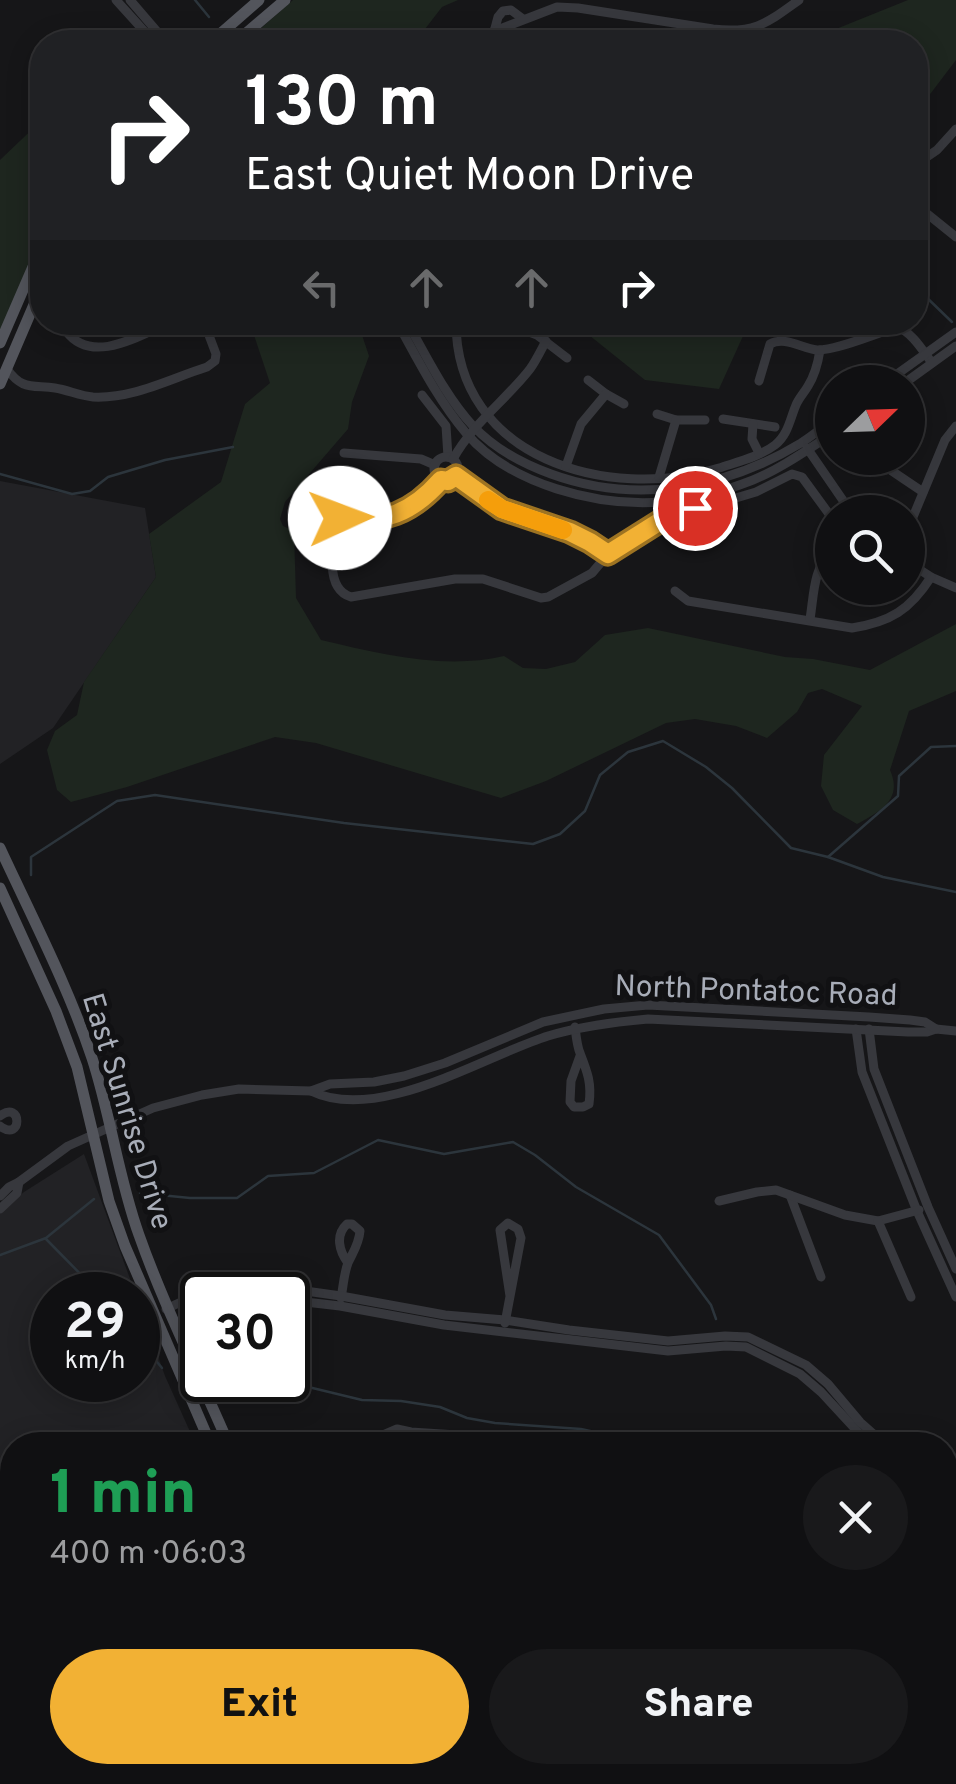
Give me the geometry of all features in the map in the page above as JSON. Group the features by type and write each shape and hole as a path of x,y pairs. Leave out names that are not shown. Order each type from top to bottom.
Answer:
{"main road":[{"path":"225,30 259,0"},
{"path":"250,30 285,0"},
{"path":"0,343 30,274"},
{"path":"0,384 30,313"},
{"name":"East Sunrise Drive","path":"0,848 84,1036 140,1240 223,1432"},
{"name":"East Sunrise Drive","path":"0,888 77,1067 109,1201 136,1272"},
{"name":"East Sunrise Drive","path":"160,1326 205,1432"}],"street":[{"path":"116,0 143,30"},
{"path":"130,0 156,30"},
{"path":"752,30 768,24 800,0"},
{"path":"498,30 557,7 717,30"},
{"path":"494,30 503,10 512,10 523,19"},
{"path":"928,156 956,130"},
{"path":"928,216 956,238"},
{"path":"923,365 956,332"},
{"path":"70,335 90,348 103,348 137,335"},
{"path":"6,368 25,385 89,397 114,397 136,393 216,361 209,335"},
{"path":"405,335 447,407 471,432 525,463 576,483 662,491 704,484 815,442"},
{"path":"415,335 471,432"},
{"path":"458,335 470,392 485,415 519,445 551,462 622,479 698,474 774,446 788,428 800,396 814,375 820,350"},
{"path":"534,335 567,358"},
{"path":"760,381 773,341 820,350 870,335"},
{"path":"909,335 929,359"},
{"path":"450,458 530,368 546,341"},
{"path":"918,365 956,346"},
{"path":"588,380 624,404"},
{"path":"566,466 581,424 606,394"},
{"path":"422,395 446,426 450,458"},
{"path":"657,414 676,420 706,420"},
{"path":"659,477 676,420"},
{"path":"723,420 776,426"},
{"path":"753,424 752,440 759,453"},
{"path":"922,495 945,440 956,426"},
{"path":"805,446 815,436"},
{"path":"805,446 839,495"},
{"path":"344,453 421,459 435,465"},
{"path":"440,458 450,458 458,464 456,476 441,480 434,472 435,465 440,458"},
{"path":"338,518 332,553 337,588 344,596 456,579 483,579 541,598 592,574 608,554 662,520 756,492 790,474 800,475 815,495"},
{"path":"899,475 923,492"},
{"path":"456,476 502,509 570,532 608,554"},
{"path":"297,495 338,518 372,520 418,503 441,480"},
{"path":"925,573 956,588"},
{"path":"674,591 688,601 852,628 874,624 905,609 931,577"},
{"path":"810,619 815,587"},
{"name":"North Pontatoc Road","path":"0,1196 68,1146 154,1108 238,1090 312,1091 330,1084 404,1076 543,1022 604,1008 648,1005 869,1016 925,1022 936,1029"},
{"name":"North Pontatoc Road","path":"573,1014 580,1056 571,1081 570,1102 574,1107 584,1108 589,1104 590,1092 580,1056"},
{"path":"856,1016 862,1072 956,1297"},
{"path":"869,1016 874,1069 956,1270"},
{"name":"North Pontatoc Road","path":"312,1091 328,1099 376,1097 408,1090 450,1077 547,1036 606,1022 648,1019 956,1031"},
{"path":"0,1116 10,1112 18,1121 10,1130 0,1126"},
{"name":"North Pontatoc Road","path":"0,1209 16,1193 19,1182"},
{"path":"719,1201 776,1190 878,1221 928,1207"},
{"path":"790,1196 822,1276"},
{"path":"878,1221 911,1297"},
{"path":"504,1325 510,1296 521,1238 518,1229 508,1223 500,1230 510,1296"},
{"path":"341,1301 348,1264"},
{"path":"310,1295 444,1325 504,1325 668,1341 748,1337 806,1365 873,1432"},
{"path":"310,1300 341,1301"},
{"path":"160,1312 180,1302"},
{"path":"504,1325 567,1341 668,1352 746,1347 800,1374 857,1432"},
{"path":"388,1432 397,1428 411,1432"}],"shaded area":[{"path":"293,0 458,0 442,7 424,30 259,30"},
{"path":"908,0 956,0 956,60 928,97 928,30 833,30"},
{"path":"30,131 30,274 0,343 0,160"},
{"path":"254,335 362,335 369,356 352,402 348,429 285,502 280,519 283,526 294,531 296,598 321,640 436,661 504,656 523,668 546,669 575,662 605,635 648,628 785,657 870,670 956,624 956,691 909,711 890,770 892,796 857,824 833,810 821,786 824,755 862,706 822,689 808,693 797,712 767,738 736,726 695,719 666,723 546,781 501,798 316,743 275,737 71,802 57,790 47,750 55,731 77,715 84,682 156,577 149,534 221,482 245,404 270,383"},
{"path":"589,335 743,335 719,389 645,380"},
{"path":"0,481 145,508 156,577 53,728 0,764"},
{"path":"84,1154 128,1272 30,1272 30,1402 160,1402 160,1362 190,1432 0,1432 0,1213 24,1192"}],"waterway":[{"path":"195,0 209,17"},
{"path":"928,299 952,322"},
{"path":"0,474 72,494 90,491 108,477 165,460 233,447"},
{"path":"31,875 31,857 117,801 155,795 344,823 533,844 560,834 585,811 600,775 628,752 663,741 732,788 791,848 828,857 898,796 899,776 931,747 956,746"},
{"path":"828,857 883,877 956,892"},
{"path":"140,1193 237,1198 268,1176 314,1173 378,1140 444,1154 513,1142 576,1187 659,1235 711,1305 716,1319"},
{"path":"0,1255 46,1238 94,1199"},
{"path":"46,1239 78,1272"},
{"path":"310,1387 362,1400 440,1407 467,1418 495,1423 594,1432"}],"slow traffic":[{"path":"488,500 502,509 563,530"}],"route":[{"path":"340,518 388,517 418,503 441,480 456,476 502,509 570,532 608,554 641,531 695,508"}]}
